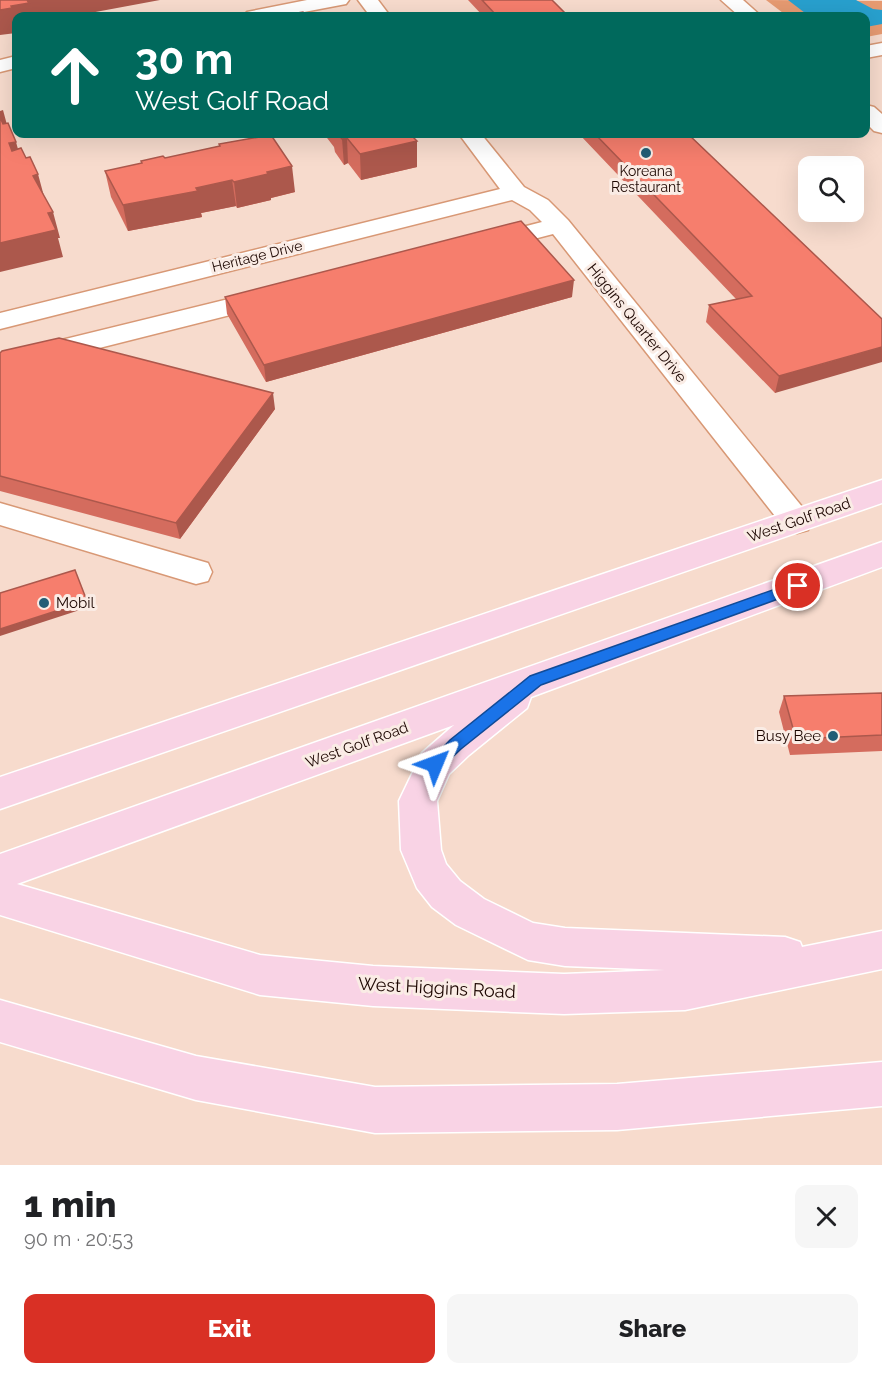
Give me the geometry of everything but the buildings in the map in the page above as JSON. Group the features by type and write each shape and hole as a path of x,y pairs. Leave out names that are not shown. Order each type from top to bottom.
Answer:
{"main road":[{"name":"West Golf Road","path":"0,793 882,491"},
{"name":"West Golf Road","path":"0,872 882,554"},
{"path":"535,681 456,744 435,764 425,783 418,801 421,850 431,875 446,894 470,912 528,941 565,947 835,959"},
{"name":"West Higgins Road","path":"0,897 260,975 373,987 564,994 685,990 882,950"},
{"path":"0,1021 196,1078 375,1110 617,1107 882,1084"}],"street":[{"path":"275,12 339,0"},
{"path":"368,0 378,12"},
{"path":"731,0 746,12"},
{"path":"870,116 882,126"},
{"name":"Higgins Quarter Drive","path":"473,138 515,192 539,205 559,225 797,522"},
{"name":"Heritage Drive","path":"0,321 515,192"},
{"path":"467,248 559,225"},
{"path":"0,364 294,291"},
{"path":"0,514 196,572"}],"shaded area":[{"path":"766,0 882,1 882,34 870,36 870,12 782,12"}],"water":[{"path":"788,0 856,0 873,9 882,10 882,24 870,26 870,12 804,12"}],"place":[{"name":"Koreana Restaurant","path":"646,153"},
{"name":"Mobil","path":"44,603"},
{"name":"Busy Bee","path":"833,736"}],"route":[{"path":"435,764 456,744 535,681 798,586"}]}
